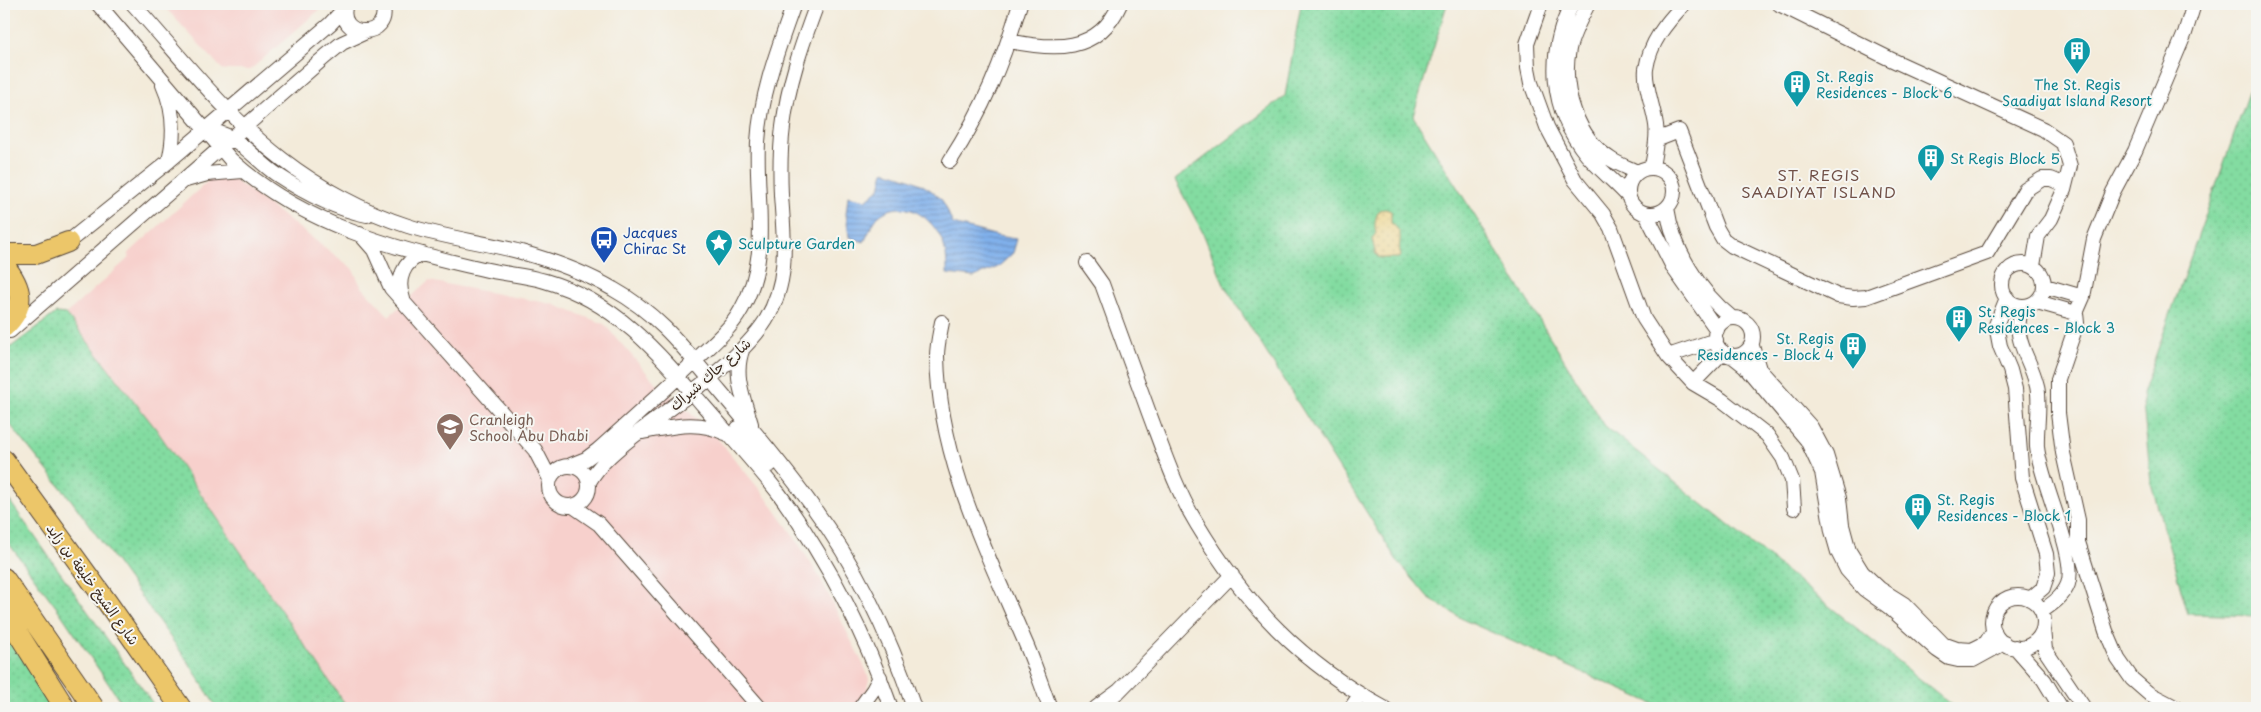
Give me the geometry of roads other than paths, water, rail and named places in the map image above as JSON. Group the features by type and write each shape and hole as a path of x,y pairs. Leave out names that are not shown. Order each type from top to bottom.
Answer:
{"highway":[{"path":"4,254 36,254 68,242"},
{"path":"4,264 17,286 19,296 17,311 4,330"},
{"name":"شارع الشيخ خليفة بن زايد","path":"4,460 181,708"},
{"path":"4,578 94,708"},
{"path":"4,611 65,708"}],"street":[{"path":"98,4 159,78 220,147 244,171 270,191 327,222 360,234 423,254 485,270 546,281 592,300 624,321 695,376 753,430 814,507 847,559 882,624 914,708"},
{"path":"133,4 230,110 271,150 297,170 382,217"},
{"path":"4,330 181,182 334,49 376,28 382,21 384,11 382,4"},
{"name":"شارع جاك شيراك","path":"589,485 608,457 639,433 695,376 747,299 757,269 761,226 758,162 761,115 772,63 794,4"},
{"name":"شارع جاك شيراك","path":"568,466 586,459 695,376 744,347 766,319 782,281 786,249 780,172 783,128 790,83 817,4"},
{"path":"950,161 984,103 1009,41 1020,4"},
{"path":"1009,41 1052,48 1075,44 1086,40 1105,26 1120,4"},
{"path":"1542,4 1528,44 1531,83 1547,127 1575,180 1603,214 1611,228 1644,319 1668,356 1693,383 1722,400 1767,435 1783,458 1792,480 1794,508"},
{"path":"1572,4 1563,22 1556,49 1555,73 1567,126 1588,156 1627,195 1634,207 1646,214 1658,214 1667,208 1674,194 1674,186 1666,173 1652,167 1637,172 1629,182 1627,195"},
{"path":"1588,4 1569,48 1566,86 1577,119 1587,137 1611,160 1637,172"},
{"path":"1652,167 1656,126 1646,70 1654,43 1665,24 1684,4"},
{"path":"1778,4 1888,58 2043,129 2064,143 2070,166 2051,219 2038,236 2033,266"},
{"path":"2177,708 2148,693 2132,679 2118,659 2106,631 2078,542 2078,520 2063,453 2058,414 2058,379 2077,323 2076,313 2083,297 2094,239 2113,192 2139,142 2185,33 2194,4"},
{"path":"68,242 230,110 330,24 345,6"},
{"path":"345,6 348,23 356,30 366,32"},
{"path":"159,78 171,114 173,135 169,161"},
{"path":"206,130 218,131 231,138 261,163 309,193 355,213 382,217 433,234 520,252 581,273 612,288 639,305 666,328 734,440 778,493 821,557 854,617 891,708"},
{"path":"1656,140 1679,131 1716,227 1723,239 1732,246 1838,296 1853,298 1866,297 1987,254 2025,190 2042,179 2051,179 2064,185"},
{"path":"181,182 207,174 244,171"},
{"path":"1667,208 1670,228 1684,258 1706,292 1720,309 1732,318"},
{"path":"1646,214 1674,269 1722,344 1745,366 1807,440 1822,472 1832,531 1838,552 1847,570 1864,589 1889,607 1937,650 1949,658 1973,660 2009,645 2022,647 2035,641 2043,629"},
{"path":"360,234 374,250 387,282 535,450 550,479"},
{"path":"403,299 400,286 402,272 410,261 423,254"},
{"path":"1087,263 1102,284 1167,461 1196,524 1264,618 1303,655 1360,695 1384,708"},
{"path":"2021,264 2033,266 2042,274 2044,286 2041,297 2036,302 2022,306 2011,302 2007,298 2004,292 2003,280 2009,269 2021,264"},
{"path":"2044,286 2083,297"},
{"path":"2007,298 1996,325 2000,346 2010,370 2015,390 2022,478 2046,554 2048,572 2043,588 2030,599"},
{"path":"2036,302 2076,313"},
{"path":"2022,306 2017,322 2018,340 2029,362 2037,388 2037,447 2043,477 2057,517 2069,562 2069,583 2062,595 2042,611"},
{"path":"1693,383 1722,344 1726,320 1738,318 1748,324 1752,334 1752,346 1759,369 1811,427 1826,455 1839,498 1842,525 1848,551 1862,572 1880,589 1904,604 1943,644 1957,649 1972,650 1986,643 1994,630 1994,613 1998,605 2013,596 2030,599 2042,611 2045,650 2084,708"},
{"path":"942,322 937,354 942,403 952,464 971,519 1027,647 1050,708"},
{"path":"1668,356 1722,344 1744,353 1752,346"},
{"path":"744,347 739,360 739,381 753,430"},
{"path":"695,376 787,485 804,501 814,507"},
{"path":"639,433 695,424 716,428 734,440"},
{"path":"535,450 550,459 584,473 589,485 592,506 599,524"},
{"path":"568,466 556,470 550,479 549,485 552,497 561,504 573,506 599,524 760,708"},
{"path":"573,506 584,499 589,485"},
{"path":"1096,708 1119,691 1232,575"},
{"path":"1994,630 2044,680 2061,708"},
{"path":"860,708 880,677"},
{"path":"1351,708 1360,695"}],"water":[{"path":"884,171 915,181 929,189 943,201 953,224 1017,239 1013,253 998,267 974,277 947,274 945,250 936,230 920,214 900,208 889,210 879,216 864,242 849,237 846,214 848,196 866,200 880,188"}],"place":[{"name":"The St. Regis Saadiyat Island Resort","path":"2077,75"},
{"name":"St. Regis Residences - Block 6","path":"1797,108"},
{"name":"St Regis Block 5","path":"1931,182"},
{"name":"Jacques Chirac St","path":"604,264"},
{"name":"Sculpture Garden","path":"719,267"},
{"name":"St. Regis Residences - Block 3","path":"1959,343"},
{"name":"St. Regis Residences - Block 4","path":"1853,370"},
{"name":"Cranleigh School Abu Dhabi","path":"450,451"},
{"name":"St. Regis Residences - Block 1","path":"1918,531"}],"district":[{"name":"ST. REGIS SAADIYAT ISLAND","path":"1819,182"}]}
